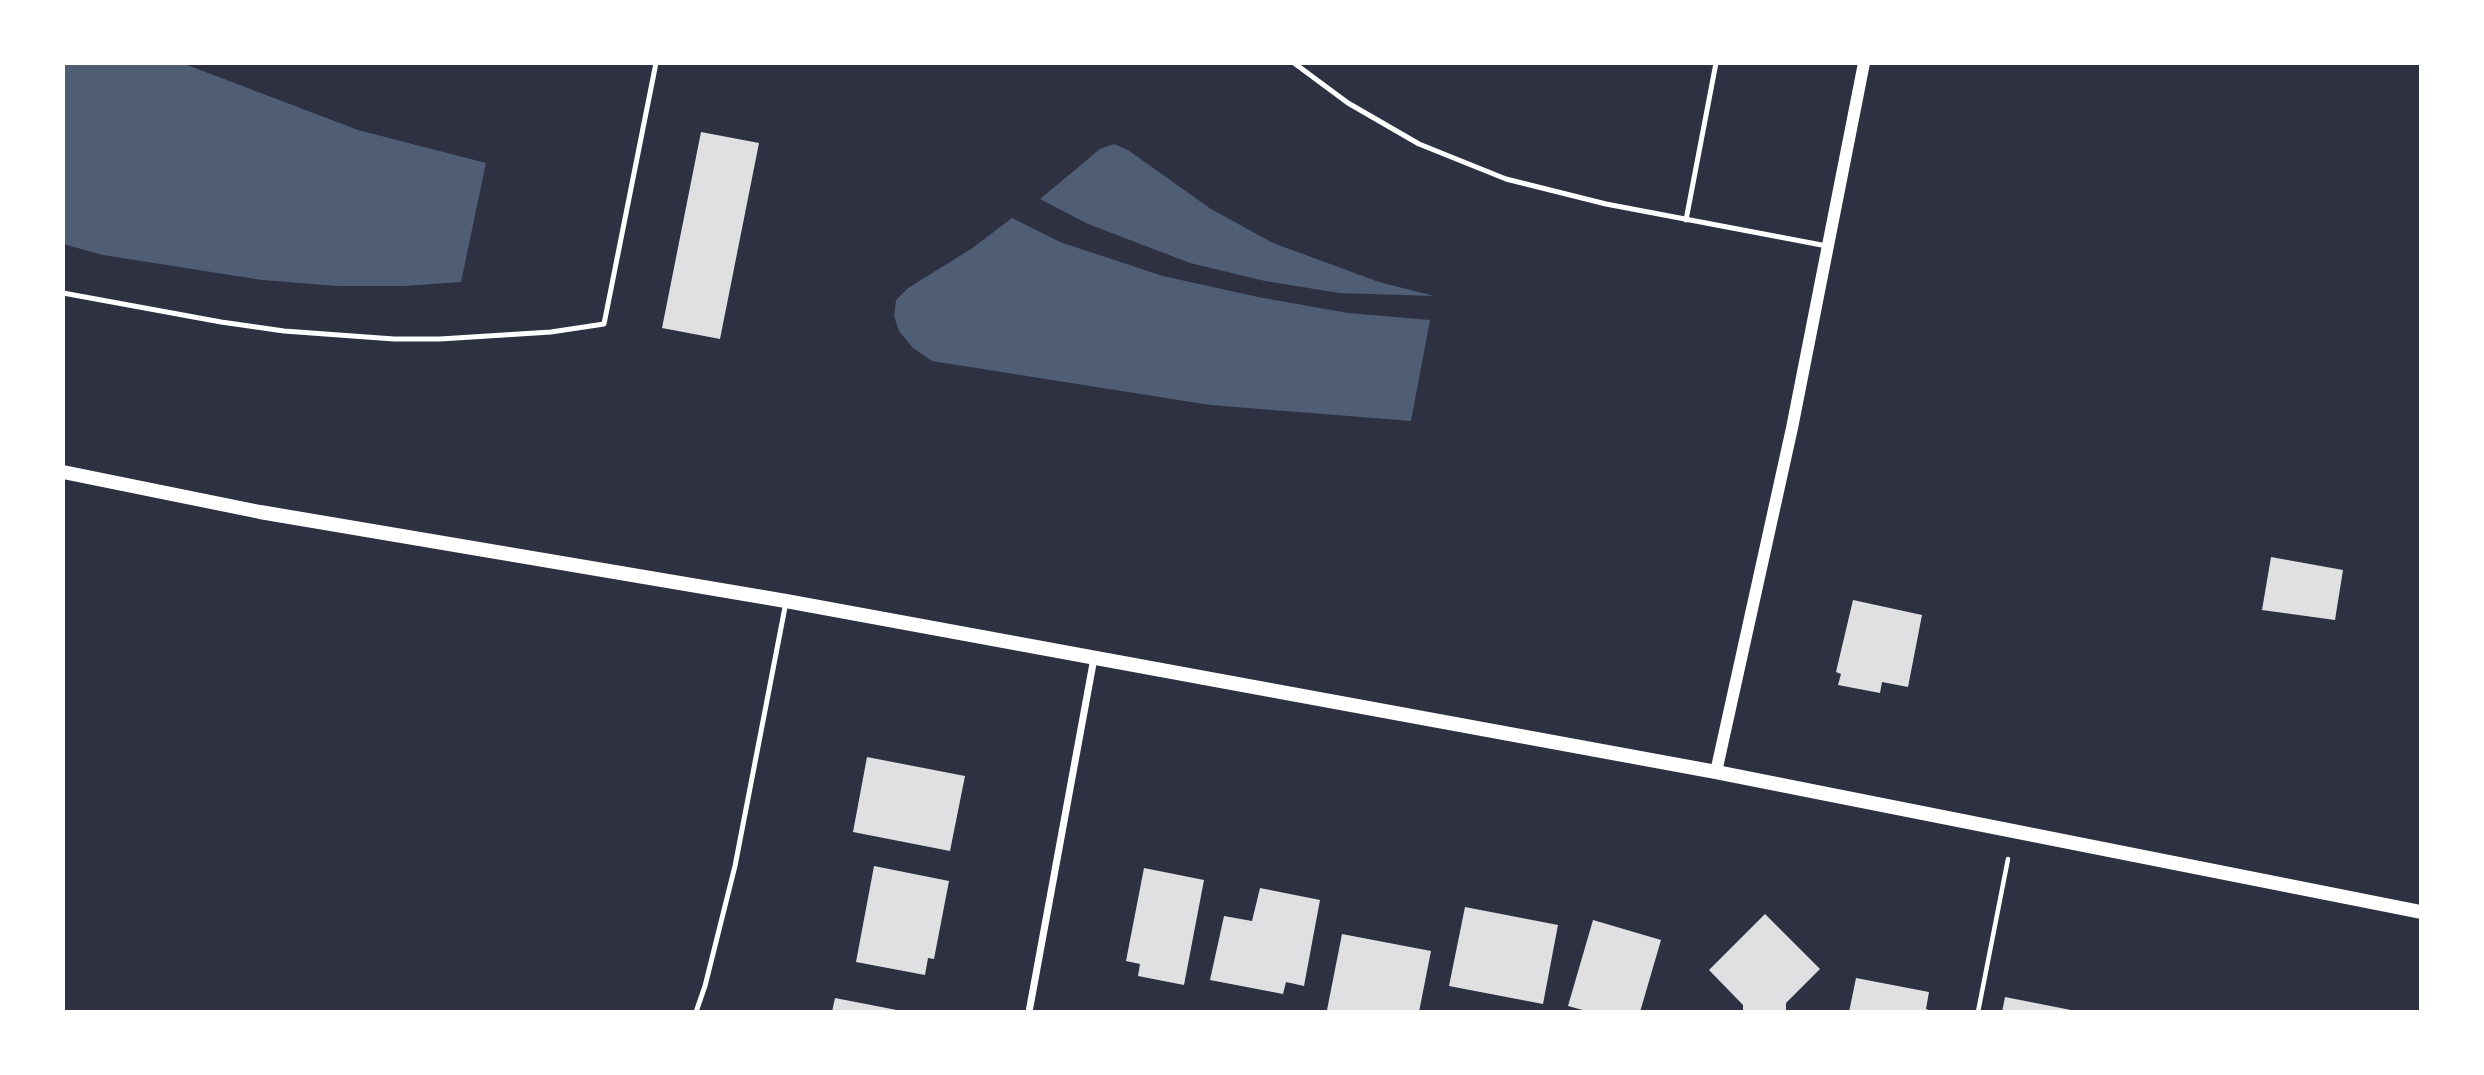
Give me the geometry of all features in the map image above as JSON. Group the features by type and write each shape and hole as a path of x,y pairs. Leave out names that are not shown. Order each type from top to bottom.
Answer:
{"main road":[{"path":"63,472 260,512 786,601 1716,772 2421,912"}],"street":[{"path":"1716,772 1792,428 1864,63"},
{"path":"1029,1012 1095,657"}],"lane":[{"path":"63,293 221,323 394,339 551,332 604,324 656,63"},
{"path":"1294,63 1348,103 1419,144 1506,180 1606,204 1827,246"},
{"path":"1686,220 1716,63"},
{"path":"695,1012 705,986 735,866 786,601"}],"path":[{"path":"1978,1012 2013,830"}],"water":[{"path":"63,63 182,63 358,130 486,163 461,282 404,286 338,286 262,280 103,255 63,244"},
{"path":"1114,144 1128,150 1211,209 1273,243 1379,282 1434,296 1339,293 1265,281 1190,263 1088,224 1040,199 1100,149"},
{"path":"1012,218 1060,242 1163,276 1348,313 1430,320 1411,421 1210,405 932,361 913,348 899,331 894,316 896,300 908,288 971,249"}],"building":[{"path":"701,132 759,143 720,339 662,328"},
{"path":"2271,557 2343,570 2335,620 2262,610"},
{"path":"1853,600 1922,615 1908,687 1882,682 1880,693 1838,685 1841,674 1836,672"},
{"path":"867,757 965,776 950,851 853,832"},
{"path":"874,866 949,881 934,959 928,958 925,975 856,962"},
{"path":"1144,868 1204,880 1184,985 1138,976 1140,964 1126,961"},
{"path":"1260,888 1320,900 1304,986 1286,982 1283,994 1210,980 1224,916 1252,921"},
{"path":"1465,907 1558,925 1543,1004 1449,986"},
{"path":"1765,914 1820,969 1786,1003 1786,1012 1743,1012 1743,1005 1709,970"},
{"path":"1593,920 1661,940 1640,1012 1590,1012 1568,1006"},
{"path":"1342,934 1431,951 1419,1012 1327,1010"},
{"path":"1856,978 1929,992 1926,1009 1935,1012 1849,1012"},
{"path":"2005,997 2076,1011 2002,1012"},
{"path":"835,998 902,1011 902,1012 832,1012"}]}
